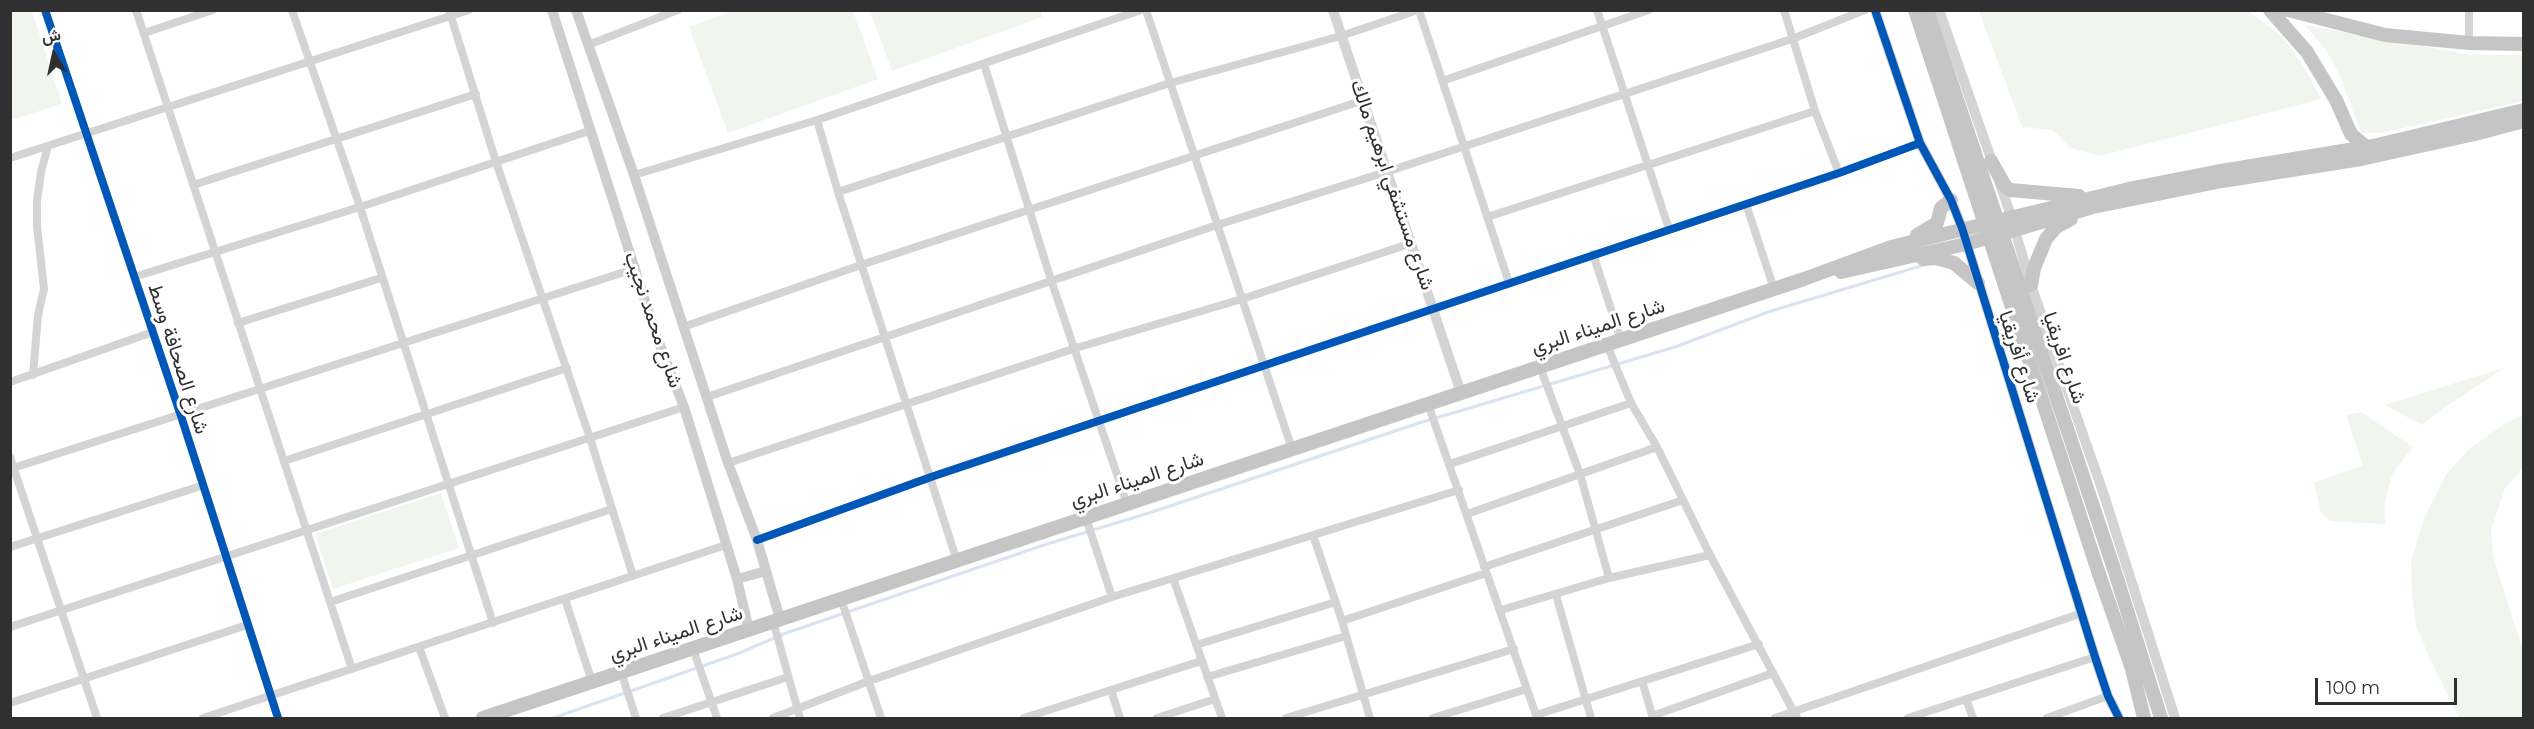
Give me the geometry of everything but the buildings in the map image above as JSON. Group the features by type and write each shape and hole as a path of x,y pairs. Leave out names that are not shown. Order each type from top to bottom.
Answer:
{"highway":[{"name":"شارع افريقيا","path":"1915,10 2132,669 2144,718"},
{"name":"شارع افريقيا","path":"1927,10 2114,569 2161,718"},
{"path":"2270,10 2307,52 2336,100 2351,134 2365,146"},
{"path":"2288,10 2385,34 2469,43 2523,45"},
{"path":"1892,253 1966,243 2013,223 2215,172 2423,136 2523,110"},
{"path":"1991,161 2005,186 2010,190 2093,202 2361,159 2523,121"},
{"path":"1892,253 1937,223 1941,208 1951,200"},
{"path":"2031,285 2034,268 2046,239 2056,226 2093,202"},
{"path":"1892,253 1962,228 2013,223"},
{"path":"1892,253 1943,259 1954,263 1978,283"},
{"name":"شارع الميناء البري","path":"483,718 1804,279 1892,253"}],"main road":[{"name":"شارع محمد نجيب","path":"552,10 634,269 684,407 737,579 749,630"},
{"name":"شارع محمد نجيب","path":"576,10 634,175 728,463 757,540 777,620"},
{"path":"737,579 766,571"}],"street":[{"name":"شارع الصحافة وسط","path":"45,10 181,416 201,486 278,718"},
{"path":"136,10 352,669"},
{"path":"144,33 213,10"},
{"path":"292,10 360,207 493,623"},
{"path":"10,158 450,13 469,10"},
{"path":"588,45 678,10"},
{"path":"634,175 817,120 984,64 1116,15 1140,10"},
{"path":"1146,10 1292,449"},
{"name":"شارع مستشفي ابرهيم مالك","path":"1333,10 1461,393"},
{"path":"838,192 1170,83 1341,36 1419,10 1509,282"},
{"path":"1597,10 1669,229"},
{"path":"1442,81 1649,10"},
{"path":"1784,10 1815,111 1839,173"},
{"path":"707,397 1217,225 1464,147 1792,39 1865,10"},
{"name":"شارع أفريقيا","path":"1875,10 1920,143 1951,200 1962,228 2108,696 2119,718"},
{"name":"شارع أفريقيا","path":"1939,10 2104,495 2175,718"},
{"path":"2469,10 2469,43"},
{"path":"450,13 496,162 544,298 633,576"},
{"path":"984,64 1029,210 1127,504"},
{"path":"194,185 476,94"},
{"path":"683,327 861,265 1364,100"},
{"path":"1487,217 1815,111"},
{"path":"817,120 861,265 957,561"},
{"path":"134,277 360,207 589,131"},
{"path":"757,540 931,477 1839,173 1920,143"},
{"path":"33,375 38,315 44,289 37,226 37,201 48,146"},
{"path":"1746,204 1774,289"},
{"path":"728,463 1076,348 1242,299 1412,243"},
{"path":"1593,254 1621,340"},
{"path":"12,469 634,269"},
{"path":"238,324 381,278"},
{"path":"10,382 153,332"},
{"path":"1607,345 1631,403 1657,447 1710,555 1796,715"},
{"path":"1540,367 1580,474 1609,578"},
{"path":"284,461 567,368"},
{"path":"1450,464 1631,403"},
{"path":"1428,404 1537,716 1759,644"},
{"path":"10,627 684,407"},
{"path":"1467,514 1657,447"},
{"path":"10,457 12,469 97,718"},
{"path":"10,547 201,486"},
{"path":"773,718 799,714 869,681 1112,597 1459,490"},
{"path":"1342,621 1683,500"},
{"path":"330,602 612,509"},
{"path":"1086,518 1112,597"},
{"path":"1313,535 1342,621 1370,718"},
{"path":"203,718 726,545"},
{"path":"1501,610 1609,578 1710,555"},
{"path":"1173,578 1222,718"},
{"path":"1556,595 1591,718"},
{"path":"565,599 592,682"},
{"path":"841,599 881,718"},
{"path":"1196,645 1336,602"},
{"path":"1775,718 1796,715 2082,613"},
{"path":"777,620 788,677 799,714"},
{"path":"10,703 247,625"},
{"path":"1207,677 1346,636"},
{"path":"419,647 445,718"},
{"path":"693,649 717,718"},
{"path":"1286,718 1514,649"},
{"path":"1908,718 2096,657"},
{"path":"1030,718 1201,661"},
{"path":"621,672 636,718"},
{"path":"1642,681 1653,717 1773,673"},
{"path":"663,718 788,677"},
{"path":"1433,718 1527,689"},
{"path":"1111,690 1120,718"},
{"path":"2047,718 2108,696"},
{"path":"1157,718 1215,699"},
{"path":"1966,699 1973,718"}],"shaded area":[{"path":"11,10 32,11 62,104 11,120"},
{"path":"1040,10 1042,17 892,71 870,11"},
{"path":"733,11 853,11 878,79 728,133 689,27"},
{"path":"1979,11 2248,11 2283,37 2307,72 2321,99 2100,156 2070,148 2053,130 2022,127"},
{"path":"2305,25 2471,55 2523,55 2523,101 2381,133 2361,133 2340,76 2326,50"},
{"path":"2506,367 2442,409 2422,425 2385,405"},
{"path":"2361,412 2413,447 2391,478 2385,502 2385,524 2330,521 2321,513 2314,483 2363,465 2346,415"},
{"path":"2523,415 2523,468 2505,488 2491,530 2493,556 2523,651 2523,718 2459,718 2416,625 2411,561 2424,519 2446,475 2469,449 2506,423"},
{"path":"441,493 459,548 333,589 315,534"}],"waterway":[{"path":"553,718 737,654 786,633 1044,545 1152,512 1419,423 1675,347 1768,312 1924,265"}],"cycle path":[{"path":"45,10 181,416 278,718"},
{"path":"1875,10 1920,143 1951,200 1962,228 2095,657 2108,696 2119,718"},
{"path":"757,540 931,477 1839,173 1920,143"}]}
